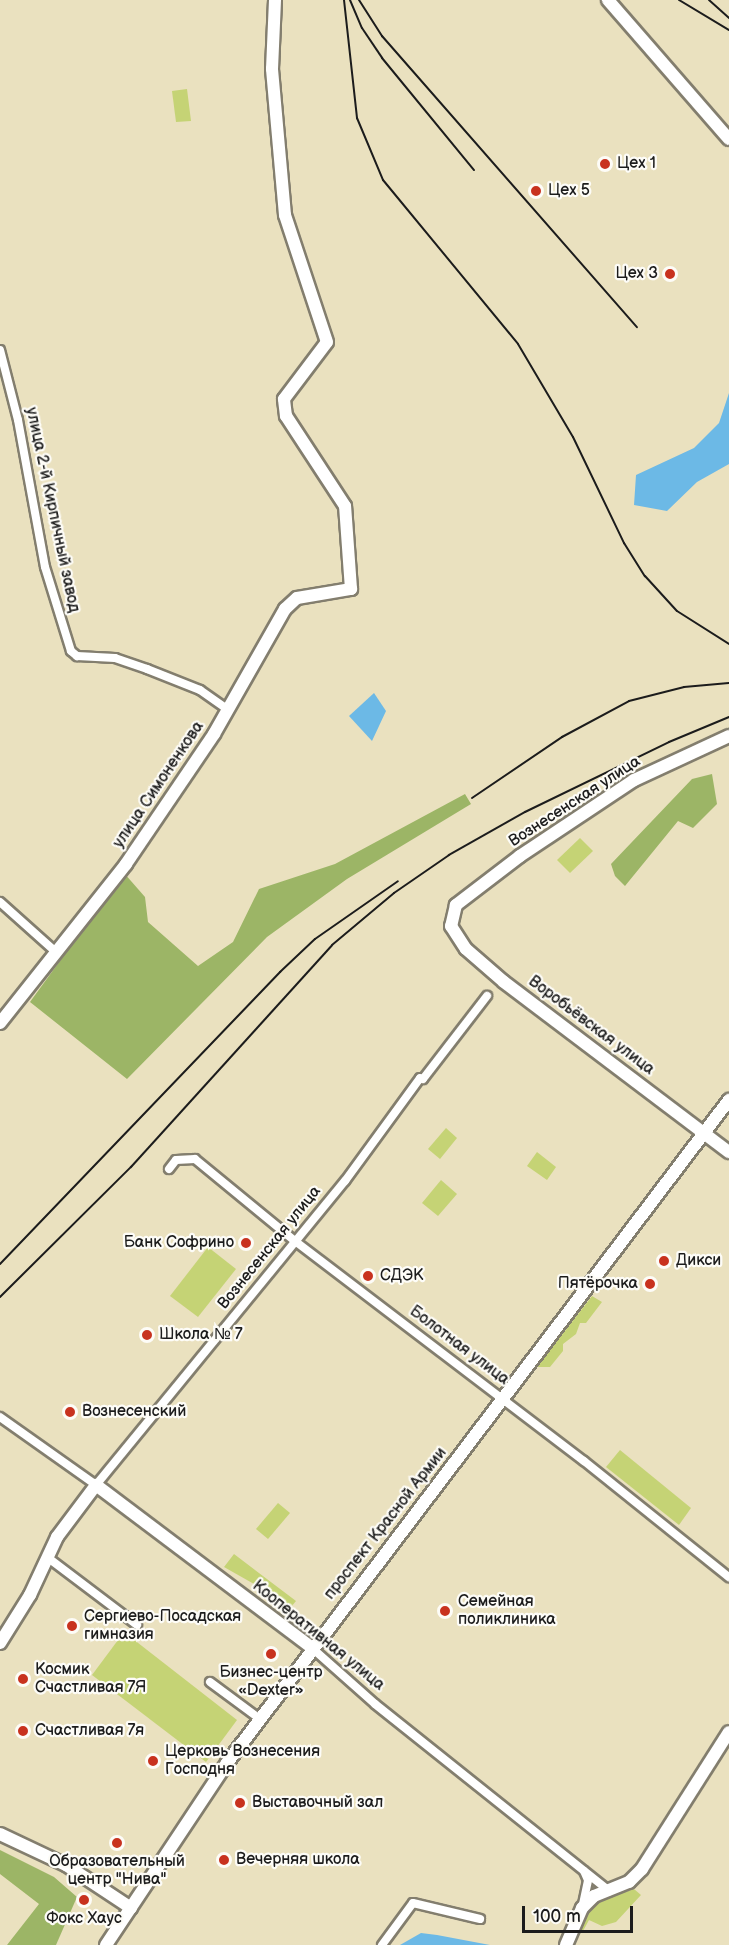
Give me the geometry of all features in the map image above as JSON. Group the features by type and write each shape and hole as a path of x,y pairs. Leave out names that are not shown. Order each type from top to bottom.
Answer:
{"street":[{"name":"улица Симоненкова","path":"0,1023 126,864 227,709 285,609 297,598 351,589 345,506 286,417 284,399 327,342 285,215 272,69 275,0"},
{"path":"608,0 729,139"},
{"name":"улица 2-й Кирпичный завод","path":"0,350 18,420 45,567 71,651 77,656 115,658 147,669 200,690 227,709"},
{"name":"Вознесенская улица","path":"452,915 456,905 520,856 634,780 729,736"},
{"path":"0,902 56,952"},
{"name":"Воробьёвская улица","path":"452,915 456,938 504,982 729,1152"},
{"name":"Вознесенская улица","path":"0,1643 30,1595 47,1557 70,1516 295,1241 487,996"},
{"name":"проспект Красной Армии","path":"106,1945 204,1795 312,1648 729,1100"},
{"name":"проспект Красной Армии","path":"706,1133 729,1108"},
{"name":"Болотная улица","path":"169,1169 176,1160 195,1159 295,1241 502,1398 729,1577"},
{"name":"Кооперативная улица","path":"0,1417 96,1485 312,1648 375,1704 609,1891"},
{"path":"47,1557 136,1625"},
{"path":"210,1682 260,1719"},
{"path":"582,1908 594,1896 629,1882 642,1869 729,1732"},
{"path":"0,1834 66,1865 130,1908"},
{"path":"566,1945 582,1908 588,1880 581,1867"},
{"path":"382,1945 412,1903 480,1919"}],"green space":[{"path":"187,89 191,121 176,122 172,91"},
{"path":"712,774 717,804 693,828 678,821 625,886 615,876 611,864 692,779"},
{"path":"465,794 471,804 347,879 267,937 127,1079 30,1002 124,873 145,897 148,922 198,966 233,942 259,889 335,864"},
{"path":"580,838 593,851 570,873 557,860"},
{"path":"446,1128 457,1138 440,1159 428,1149"},
{"path":"537,1152 556,1167 547,1180 527,1166"},
{"path":"441,1180 457,1194 438,1216 422,1203"},
{"path":"208,1247 236,1269 198,1317 170,1296"},
{"path":"592,1296 602,1302 586,1323 580,1323 576,1334 563,1344 563,1351 550,1367 537,1367"},
{"path":"620,1450 691,1508 679,1525 606,1467"},
{"path":"278,1503 290,1513 268,1539 256,1529"},
{"path":"234,1554 296,1601 286,1613 254,1584 224,1567"},
{"path":"124,1632 237,1720 206,1762 92,1675"},
{"path":"0,1850 54,1877 77,1897 56,1945 7,1945 39,1904 0,1874"},
{"path":"634,1889 641,1895 616,1922 602,1926 589,1920 583,1931 578,1929 586,1913 601,1900"}],"water":[{"path":"729,393 729,464 697,482 667,511 634,505 636,475 694,448 719,423"},
{"path":"374,693 386,711 372,741 349,716"},
{"path":"421,1933 437,1935 490,1945 400,1945"}],"railway":[{"path":"344,0 357,118 383,180 518,344 573,437 624,543 645,576 677,611 729,644"},
{"path":"350,0 362,28 382,58 474,170"},
{"path":"359,0 382,36 637,327"},
{"path":"679,0 729,30"},
{"path":"709,0 729,18"},
{"path":"472,798 562,737 629,701 684,687 729,683"},
{"path":"0,1297 131,1167 332,945 394,893 449,855 525,812 669,742 729,717"},
{"path":"0,1264 280,972 315,939 398,881"}],"place":[{"name":"Цех 1","path":"605,164"},
{"name":"Цех 5","path":"536,191"},
{"name":"Цех 3","path":"670,274"},
{"name":"Банк Софрино","path":"246,1243"},
{"name":"Дикси","path":"664,1261"},
{"name":"СДЭК","path":"368,1276"},
{"name":"Пятёрочка","path":"650,1284"},
{"name":"Школа № 7","path":"147,1335"},
{"name":"Вознесенский","path":"70,1412"},
{"name":"Семейная поликлиника","path":"445,1611"},
{"name":"Сергиево-Посадская гимназия","path":"72,1626"},
{"name":"Бизнес-центр «Dexter»","path":"271,1654"},
{"name":"Космик Счастливая 7Я","path":"23,1679"},
{"name":"Счастливая 7я","path":"23,1731"},
{"name":"Церковь Вознесения Господня","path":"153,1761"},
{"name":"Выставочный зал","path":"240,1803"},
{"name":"Образовательный центр \"Нива\"","path":"117,1843"},
{"name":"Вечерняя школа","path":"224,1860"},
{"name":"Фокс Хаус","path":"84,1900"}]}
